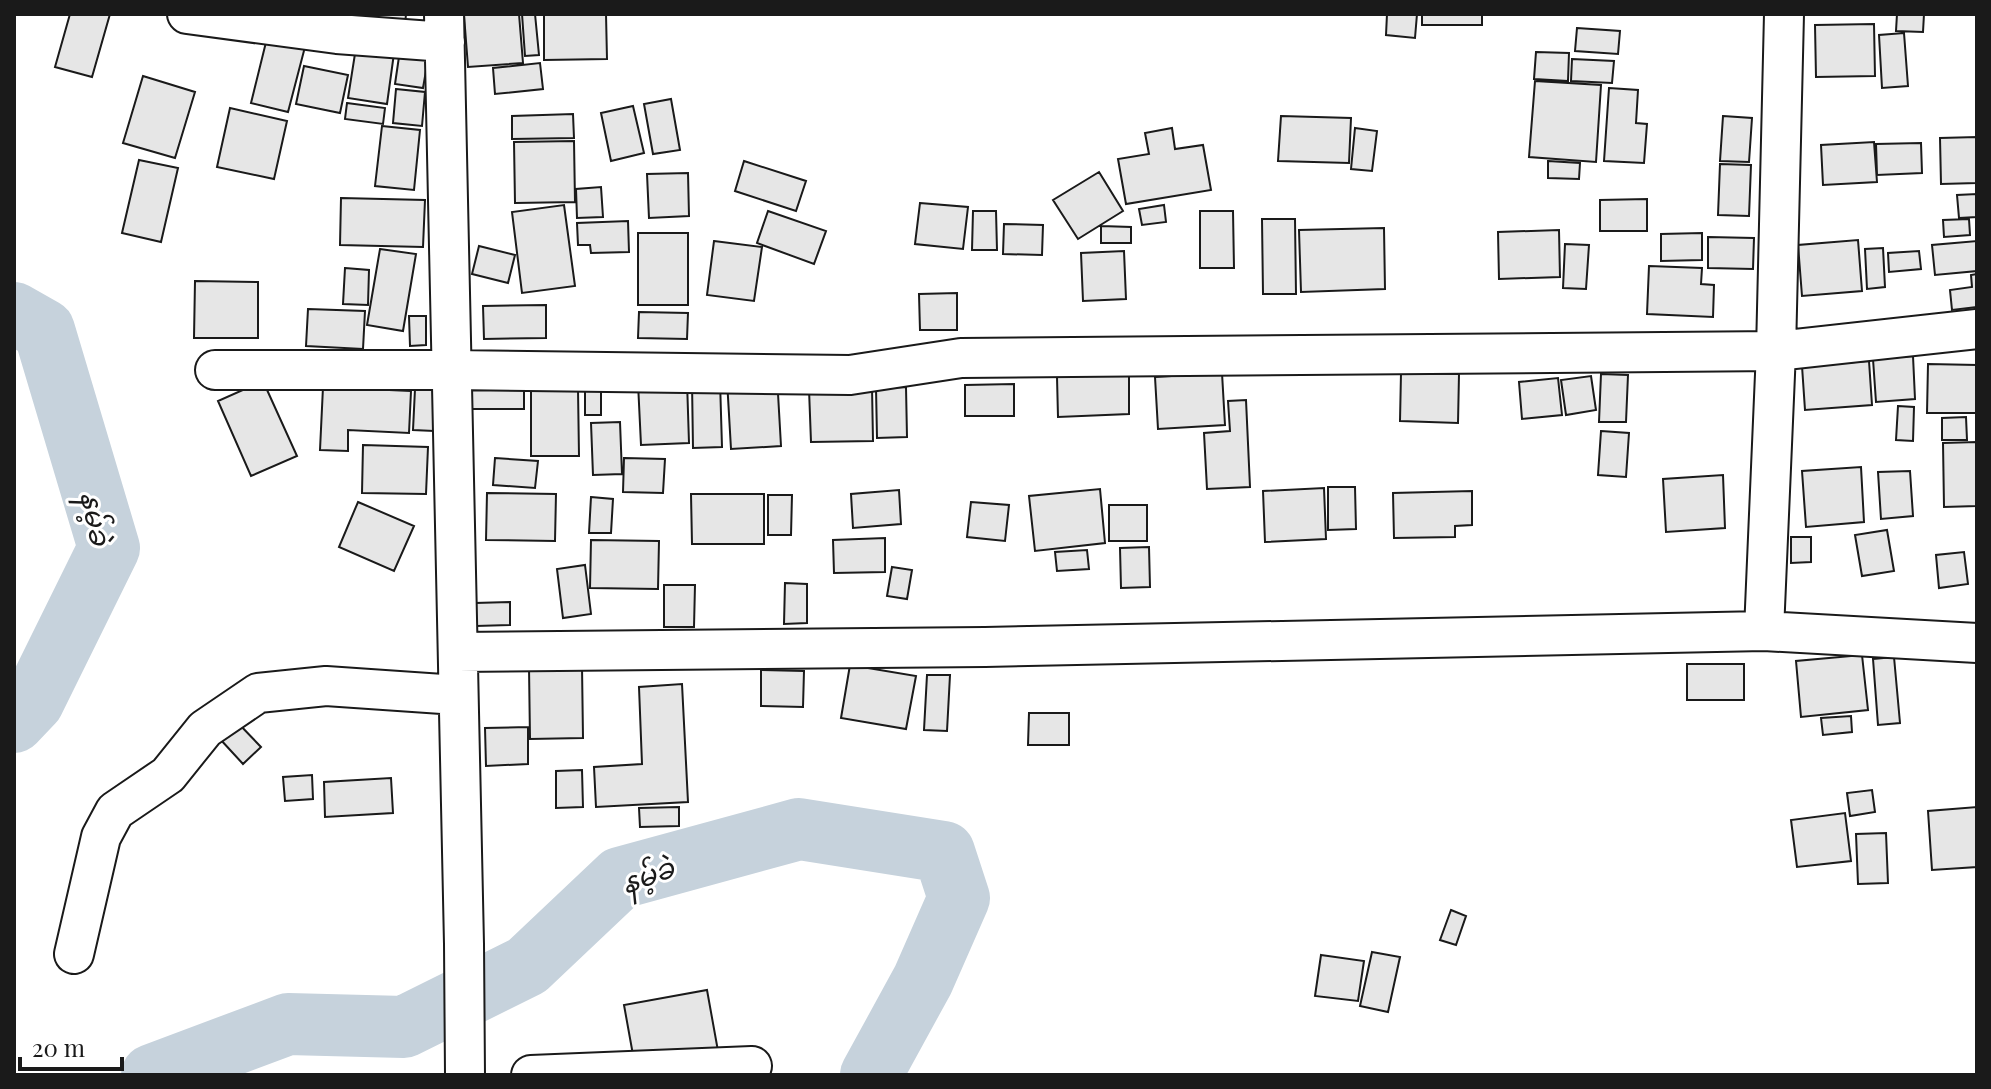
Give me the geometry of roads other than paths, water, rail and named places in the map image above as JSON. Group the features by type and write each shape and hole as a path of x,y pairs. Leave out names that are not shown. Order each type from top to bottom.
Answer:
{"street":[{"path":"187,14 337,34 444,28 465,1075"},
{"path":"1764,631 1776,351 1784,14"},
{"path":"215,370 850,375 961,358 1776,351 1977,329"},
{"path":"458,652 985,647 1764,631 1977,643"},
{"path":"74,954 101,837 115,811 168,775 205,729 258,693 326,686 457,695"},
{"path":"531,1075 752,1066"}],"waterway":[{"name":"နမ့်ခဲ","path":"14,313 44,330 109,548 33,702 14,722"},
{"name":"နမ့်ခဲ","path":"152,1075 288,1024 404,1027 527,966 620,878 799,829 944,852 959,898 923,980 871,1075"}]}
